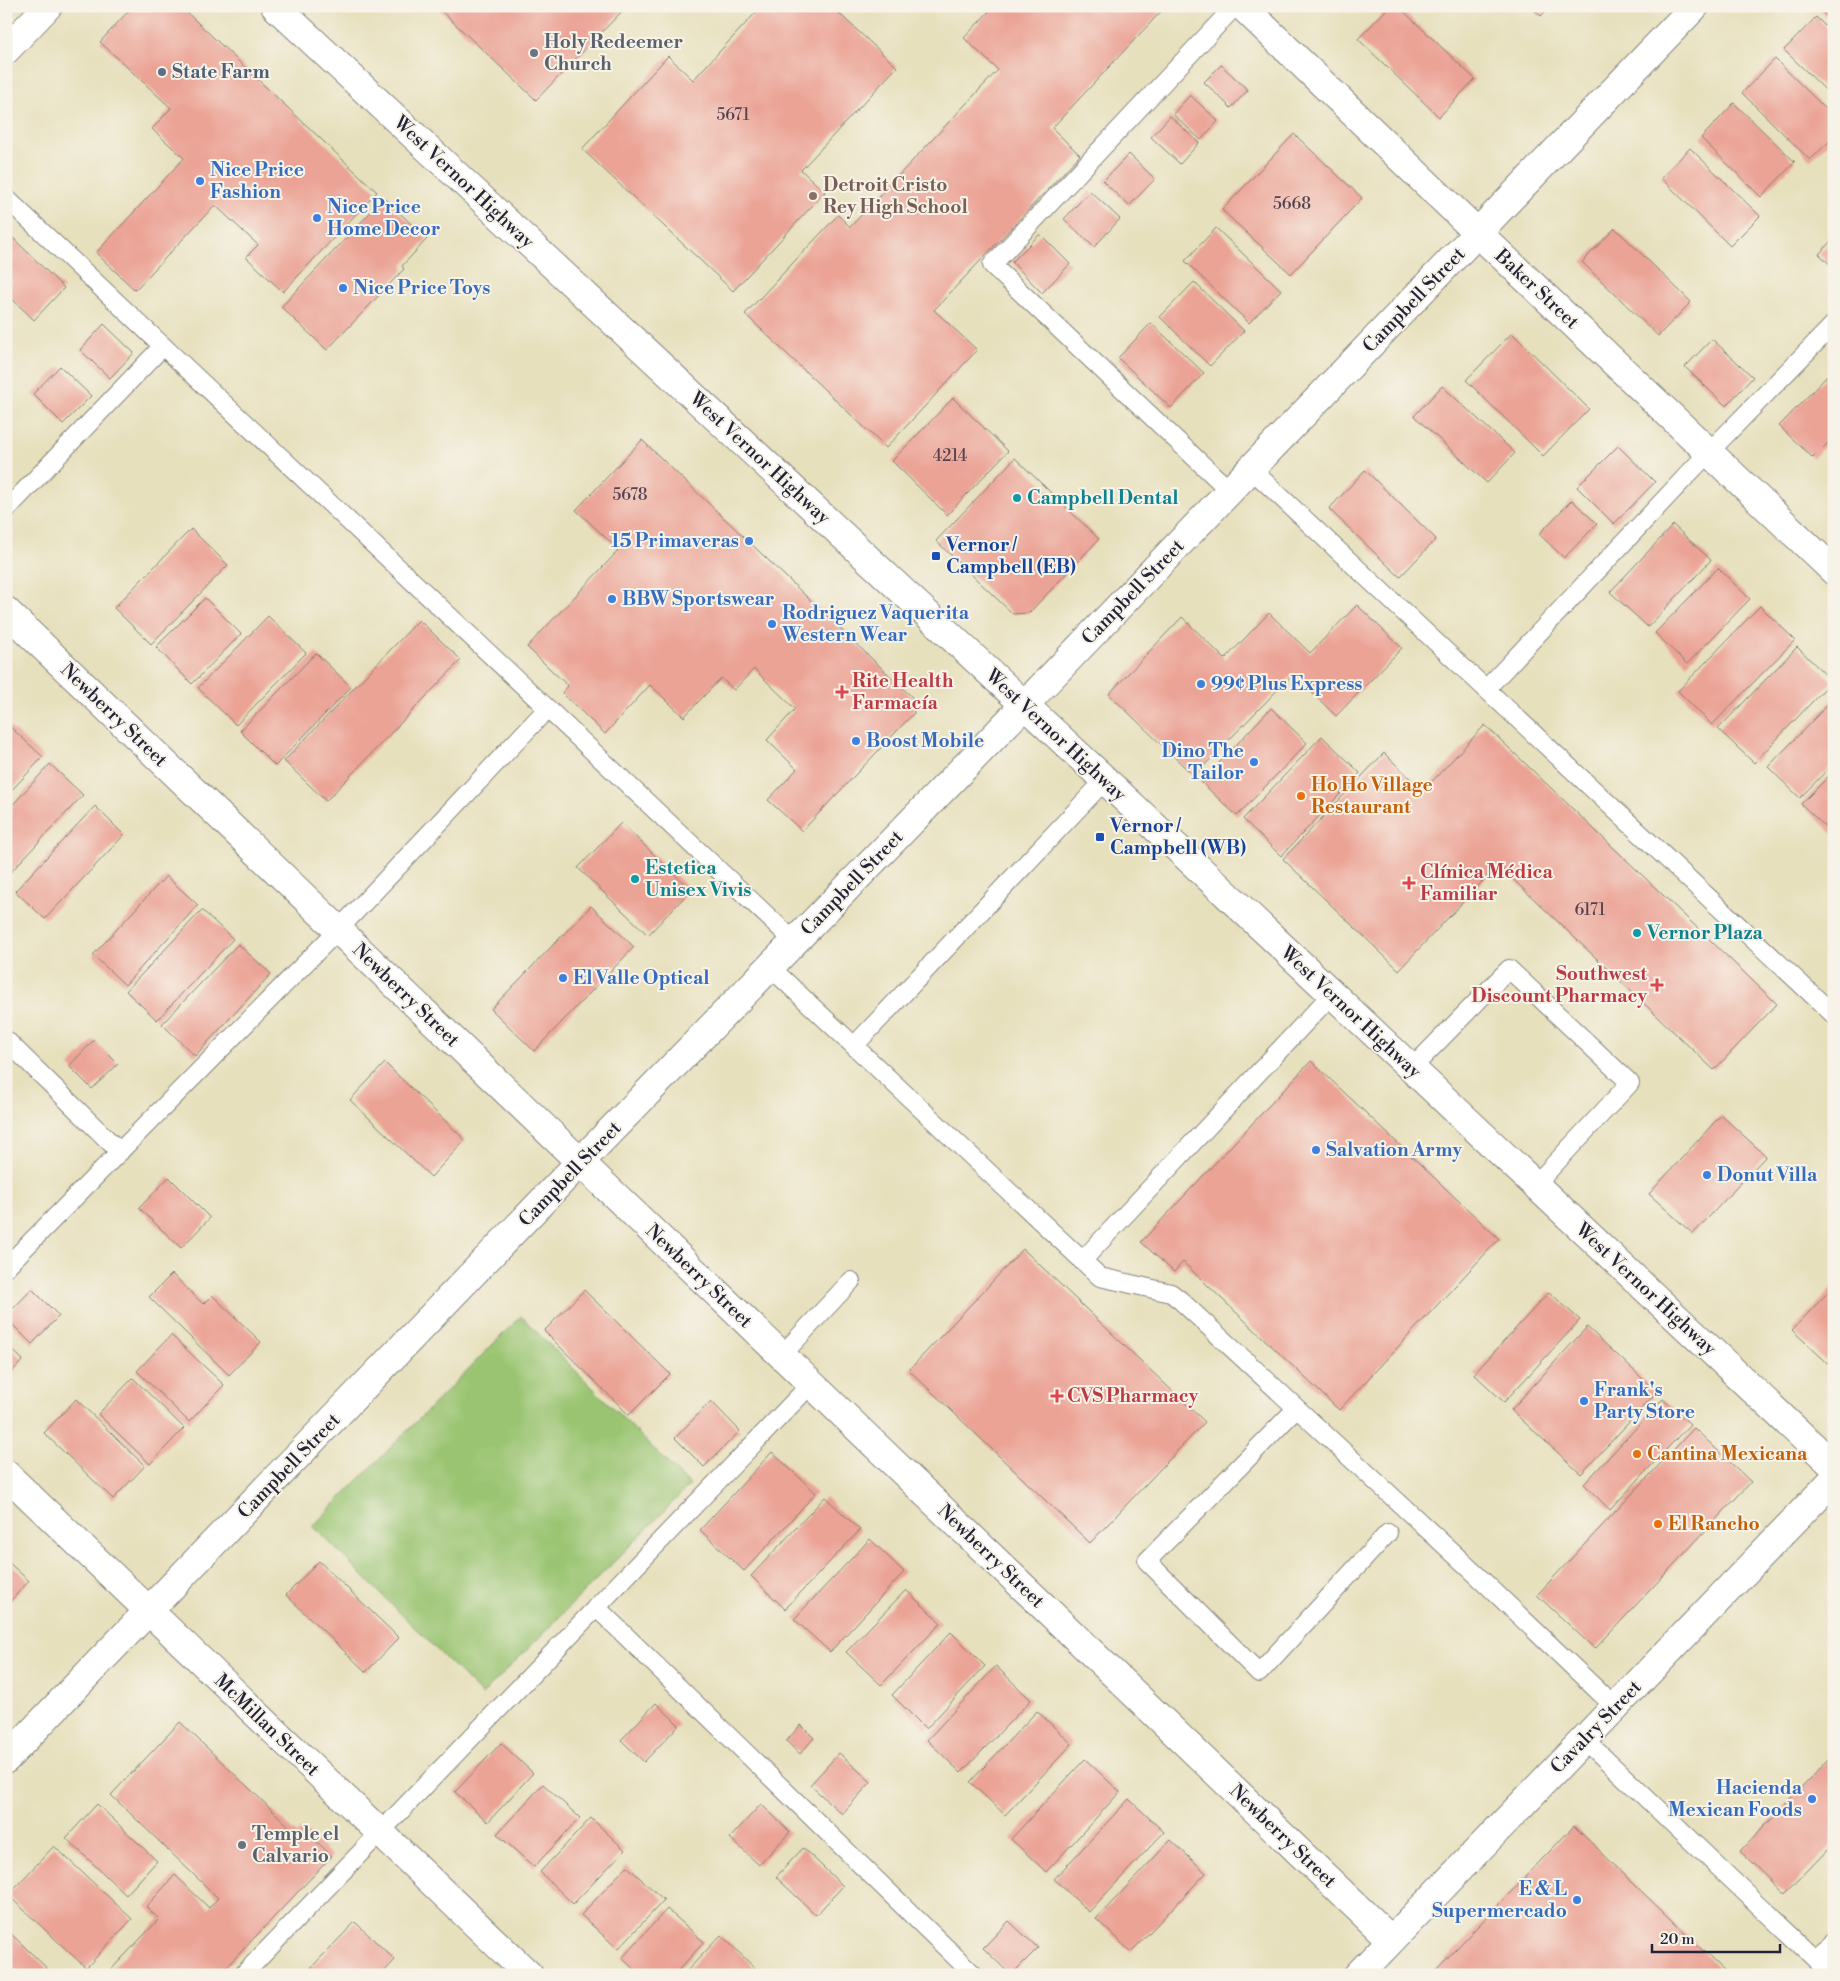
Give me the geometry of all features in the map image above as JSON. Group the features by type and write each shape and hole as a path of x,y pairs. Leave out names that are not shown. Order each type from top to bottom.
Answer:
{"street":[{"path":"6,50 48,6"},
{"name":"West Vernor Highway","path":"276,6 1025,705 1834,1466"},
{"name":"Baker Street","path":"1242,6 1834,571"},
{"name":"Campbell Street","path":"6,1759 580,1162 1025,705 1696,6"},
{"name":"Newberry Street","path":"6,611 1391,1940"},
{"name":"McMillan Street","path":"6,1474 529,1975"},
{"name":"Cavalry Street","path":"1358,1975 1834,1479"}],"lane":[{"path":"1230,491 992,265 1236,6"},
{"path":"6,198 795,942"},
{"path":"1486,689 1709,452 1834,324"},
{"path":"6,510 163,346"},
{"path":"1251,469 1834,1015"},
{"path":"6,1267 338,930 547,709"},
{"path":"854,1046 1105,780"},
{"path":"770,967 1100,1277 1171,1293 1481,1580 1615,1707"},
{"path":"1411,1069 1509,969 1630,1083 1535,1185"},
{"path":"1082,1260 1332,994"},
{"path":"6,1040 120,1152"},
{"path":"782,1356 852,1281"},
{"path":"243,1975 811,1384"},
{"path":"1296,1409 1147,1561 1259,1673 1388,1532"},
{"path":"596,1607 974,1975"},
{"path":"1584,1739 1832,1975"},
{"path":"1814,1957 1834,1940"}],"green space":[{"path":"521,1316 690,1485 482,1695 313,1526"}],"building":[{"path":"133,6 180,6 377,192 283,292 246,257 258,245 215,205 135,290 96,253 184,158 152,129 171,108 100,42"},
{"name":"Holy Redeemer Church","path":"436,6 627,6 536,100"},
{"path":"762,6 831,6 897,67 801,170 825,192 733,291 582,149 668,56 693,80"},
{"name":"Detroit Cristo Rey High School","path":"994,6 1166,6 1052,128 1080,155 934,310 977,350 886,448 745,314 838,215 850,227 998,70 964,38"},
{"path":"1390,6 1398,6 1475,79 1439,117 1358,39"},
{"path":"1530,6 1551,6 1541,16"},
{"path":"1823,6 1834,6 1834,23 1820,10"},
{"path":"1816,17 1834,35 1834,98 1784,50"},
{"path":"1775,59 1834,117 1834,137 1810,160 1742,93"},
{"path":"1221,65 1248,90 1231,108 1204,82"},
{"path":"1190,95 1218,121 1201,140 1173,114"},
{"path":"1734,103 1795,162 1761,197 1701,138"},
{"path":"1170,116 1199,143 1180,164 1151,137"},
{"path":"1294,134 1362,198 1291,274 1222,210"},
{"path":"1690,148 1760,216 1730,246 1661,178"},
{"path":"1129,154 1155,179 1129,206 1103,181"},
{"path":"1090,191 1120,219 1094,247 1064,219"},
{"name":"Nice Price Toys","path":"384,198 427,239 402,266 404,269 327,350 281,307"},
{"path":"1216,228 1281,290 1249,323 1185,261"},
{"path":"1615,228 1691,302 1658,336 1582,262"},
{"path":"6,231 64,288 34,320 6,293"},
{"path":"1040,234 1070,264 1042,293 1012,262"},
{"path":"1834,238 1834,268 1819,254"},
{"path":"1194,282 1244,331 1210,366 1160,317"},
{"path":"1151,323 1204,373 1171,408 1118,358"},
{"path":"104,324 134,353 110,378 80,350"},
{"path":"1512,333 1589,409 1543,456 1466,380"},
{"path":"1712,339 1753,377 1726,406 1685,367"},
{"path":"60,366 91,396 63,424 33,394"},
{"path":"1834,369 1834,437 1813,458 1779,426"},
{"path":"1442,386 1515,453 1487,483 1414,416"},
{"path":"953,398 1008,451 947,515 892,461"},
{"path":"642,440 912,697 914,713 802,831 768,800 797,769 767,740 795,709 754,669 734,690 721,678 684,717 650,685 605,734 562,693 568,686 527,647 619,550 576,510"},
{"path":"1618,446 1655,482 1614,524 1577,487"},
{"name":"Campbell Dental","path":"1015,458 1099,539 1029,613 1013,614 936,541"},
{"path":"1365,470 1436,539 1400,577 1329,509"},
{"path":"1572,500 1597,524 1564,558 1539,534"},
{"path":"1673,525 1711,560 1648,627 1610,592"},
{"path":"191,529 228,565 151,644 114,608"},
{"path":"1718,568 1750,599 1687,664 1655,633"},
{"path":"205,598 241,634 192,684 156,647"},
{"name":"99¢ Plus Express","path":"1357,605 1402,648 1336,716 1293,674 1194,776 1109,694 1182,617 1225,659 1269,613 1310,653"},
{"path":"1760,606 1795,640 1712,725 1678,691"},
{"path":"268,616 306,653 236,725 198,688"},
{"path":"419,620 461,660 326,801 284,761"},
{"path":"1797,647 1832,681 1754,763 1718,729"},
{"path":"316,653 351,687 275,766 240,731"},
{"path":"1834,698 1834,763 1800,798 1768,767"},
{"name":"Dino The Tailor","path":"1271,708 1307,743 1237,816 1201,782"},
{"path":"6,723 43,757 6,796"},
{"name":"Vernor Plaza","path":"1485,725 1777,1004 1714,1070 1498,865 1399,970 1283,859 1384,753 1423,791"},
{"name":"Ho Ho Village Restaurant","path":"1322,736 1360,773 1281,856 1243,819"},
{"path":"50,764 83,795 7,876 6,812"},
{"path":"1834,771 1834,835 1801,804"},
{"path":"95,806 124,835 45,919 15,891"},
{"name":"Estetica Unisex Vivis","path":"621,823 691,890 648,935 578,868"},
{"path":"166,876 198,905 125,985 93,955"},
{"name":"El Valle Optical","path":"591,906 634,947 534,1051 491,1009"},
{"path":"202,910 233,939 157,1020 126,991"},
{"path":"238,944 271,974 195,1056 162,1024"},
{"path":"94,1040 118,1064 92,1089 69,1066"},
{"name":"Salvation Army","path":"1311,1061 1499,1239 1339,1410 1183,1262 1174,1272 1141,1242"},
{"path":"385,1063 465,1140 431,1177 350,1100"},
{"name":"Donut Villa","path":"1721,1115 1766,1156 1693,1234 1649,1194"},
{"path":"169,1177 210,1218 181,1248 139,1208"},
{"name":"CVS Pharmacy","path":"1023,1249 1205,1422 1090,1543 909,1370"},
{"path":"172,1274 203,1304 212,1295 261,1342 229,1375 149,1297"},
{"path":"1834,1286 1834,1369 1792,1330"},
{"path":"32,1289 59,1316 32,1344 6,1316"},
{"path":"584,1290 670,1374 629,1415 544,1331"},
{"path":"1549,1292 1580,1320 1504,1402 1474,1374"},
{"name":"Frank's Party Store","path":"1587,1327 1657,1392 1581,1474 1511,1410"},
{"path":"171,1335 224,1385 189,1422 137,1371"},
{"path":"6,1344 23,1360 6,1378"},
{"path":"133,1378 184,1428 150,1464 98,1414"},
{"path":"76,1399 145,1466 113,1499 44,1433"},
{"name":"Cantina Mexicana","path":"1663,1399 1690,1424 1610,1510 1584,1484"},
{"path":"711,1401 740,1431 704,1467 675,1438"},
{"name":"El Rancho","path":"1694,1428 1751,1482 1595,1649 1537,1595"},
{"path":"772,1452 816,1493 744,1571 700,1530"},
{"path":"825,1497 860,1530 785,1609 751,1576"},
{"path":"870,1539 904,1572 830,1652 794,1619"},
{"path":"6,1560 29,1581 6,1606"},
{"path":"319,1561 399,1638 366,1672 286,1595"},
{"path":"906,1590 941,1623 881,1685 846,1652"},
{"path":"951,1632 985,1666 926,1729 892,1695"},
{"path":"996,1666 1031,1700 961,1773 927,1740"},
{"path":"656,1703 679,1725 644,1762 621,1740"},
{"path":"1037,1711 1072,1744 1005,1815 970,1782"},
{"name":"Temple el Calvario","path":"180,1722 297,1834 302,1828 332,1856 219,1975 106,1975 159,1919 146,1907 175,1875 209,1908 218,1898 111,1795"},
{"path":"801,1725 814,1738 800,1754 786,1741"},
{"path":"501,1743 533,1773 488,1822 455,1792"},
{"path":"839,1753 871,1782 842,1814 810,1785"},
{"name":"Hacienda Mexican Foods","path":"1834,1754 1834,1843 1785,1894 1741,1851"},
{"path":"1085,1759 1120,1792 1046,1872 1011,1839"},
{"path":"543,1784 580,1818 534,1867 497,1834"},
{"path":"1129,1799 1164,1832 1089,1912 1054,1879"},
{"path":"97,1804 157,1861 126,1895 66,1838"},
{"path":"761,1804 790,1832 759,1865 730,1838"},
{"path":"591,1818 625,1850 573,1904 540,1872"},
{"name":"E & L Supermercado","path":"1574,1826 1728,1975 1431,1975"},
{"path":"1171,1840 1206,1873 1131,1952 1096,1919"},
{"path":"54,1846 132,1919 86,1968 8,1895"},
{"path":"803,1848 843,1886 816,1915 776,1877"},
{"path":"627,1866 664,1900 618,1949 581,1915"},
{"path":"667,1909 704,1942 674,1975 640,1975 622,1958"},
{"path":"1009,1921 1038,1948 1011,1975 983,1948"},
{"path":"355,1922 395,1960 381,1975 304,1975"},
{"path":"6,1929 54,1975 6,1975"},
{"path":"721,1935 758,1971 754,1975 683,1975"}],"place":[{"name":"Holy Redeemer Church","path":"534,53"},
{"name":"State Farm","path":"162,72"},
{"name":"Nice Price Fashion","path":"200,181"},
{"name":"Detroit Cristo Rey High School","path":"813,196"},
{"name":"Nice Price Home Decor","path":"317,218"},
{"name":"Nice Price Toys","path":"343,288"},
{"name":"Campbell Dental","path":"1017,498"},
{"name":"15 Primaveras","path":"749,541"},
{"name":"Vernor / Campbell (EB)","path":"936,556"},
{"name":"BBW Sportswear","path":"612,599"},
{"name":"Rodriguez Vaquerita Western Wear","path":"772,624"},
{"name":"99¢ Plus Express","path":"1201,684"},
{"name":"Rite Health Farmacía","path":"842,692"},
{"name":"Boost Mobile","path":"856,741"},
{"name":"Dino The Tailor","path":"1254,762"},
{"name":"Ho Ho Village Restaurant","path":"1301,796"},
{"name":"Vernor / Campbell (WB)","path":"1100,837"},
{"name":"Estetica Unisex Vivis","path":"635,879"},
{"name":"Clínica Médica Familiar","path":"1409,883"},
{"name":"Vernor Plaza","path":"1637,933"},
{"name":"El Valle Optical","path":"563,978"},
{"name":"Southwest Discount Pharmacy","path":"1657,985"},
{"name":"Salvation Army","path":"1316,1150"},
{"name":"Donut Villa","path":"1707,1175"},
{"name":"CVS Pharmacy","path":"1057,1396"},
{"name":"Frank's Party Store","path":"1584,1401"},
{"name":"Cantina Mexicana","path":"1637,1454"},
{"name":"El Rancho","path":"1658,1524"},
{"name":"Hacienda Mexican Foods","path":"1812,1799"},
{"name":"Temple el Calvario","path":"242,1845"},
{"name":"E & L Supermercado","path":"1577,1900"}]}
